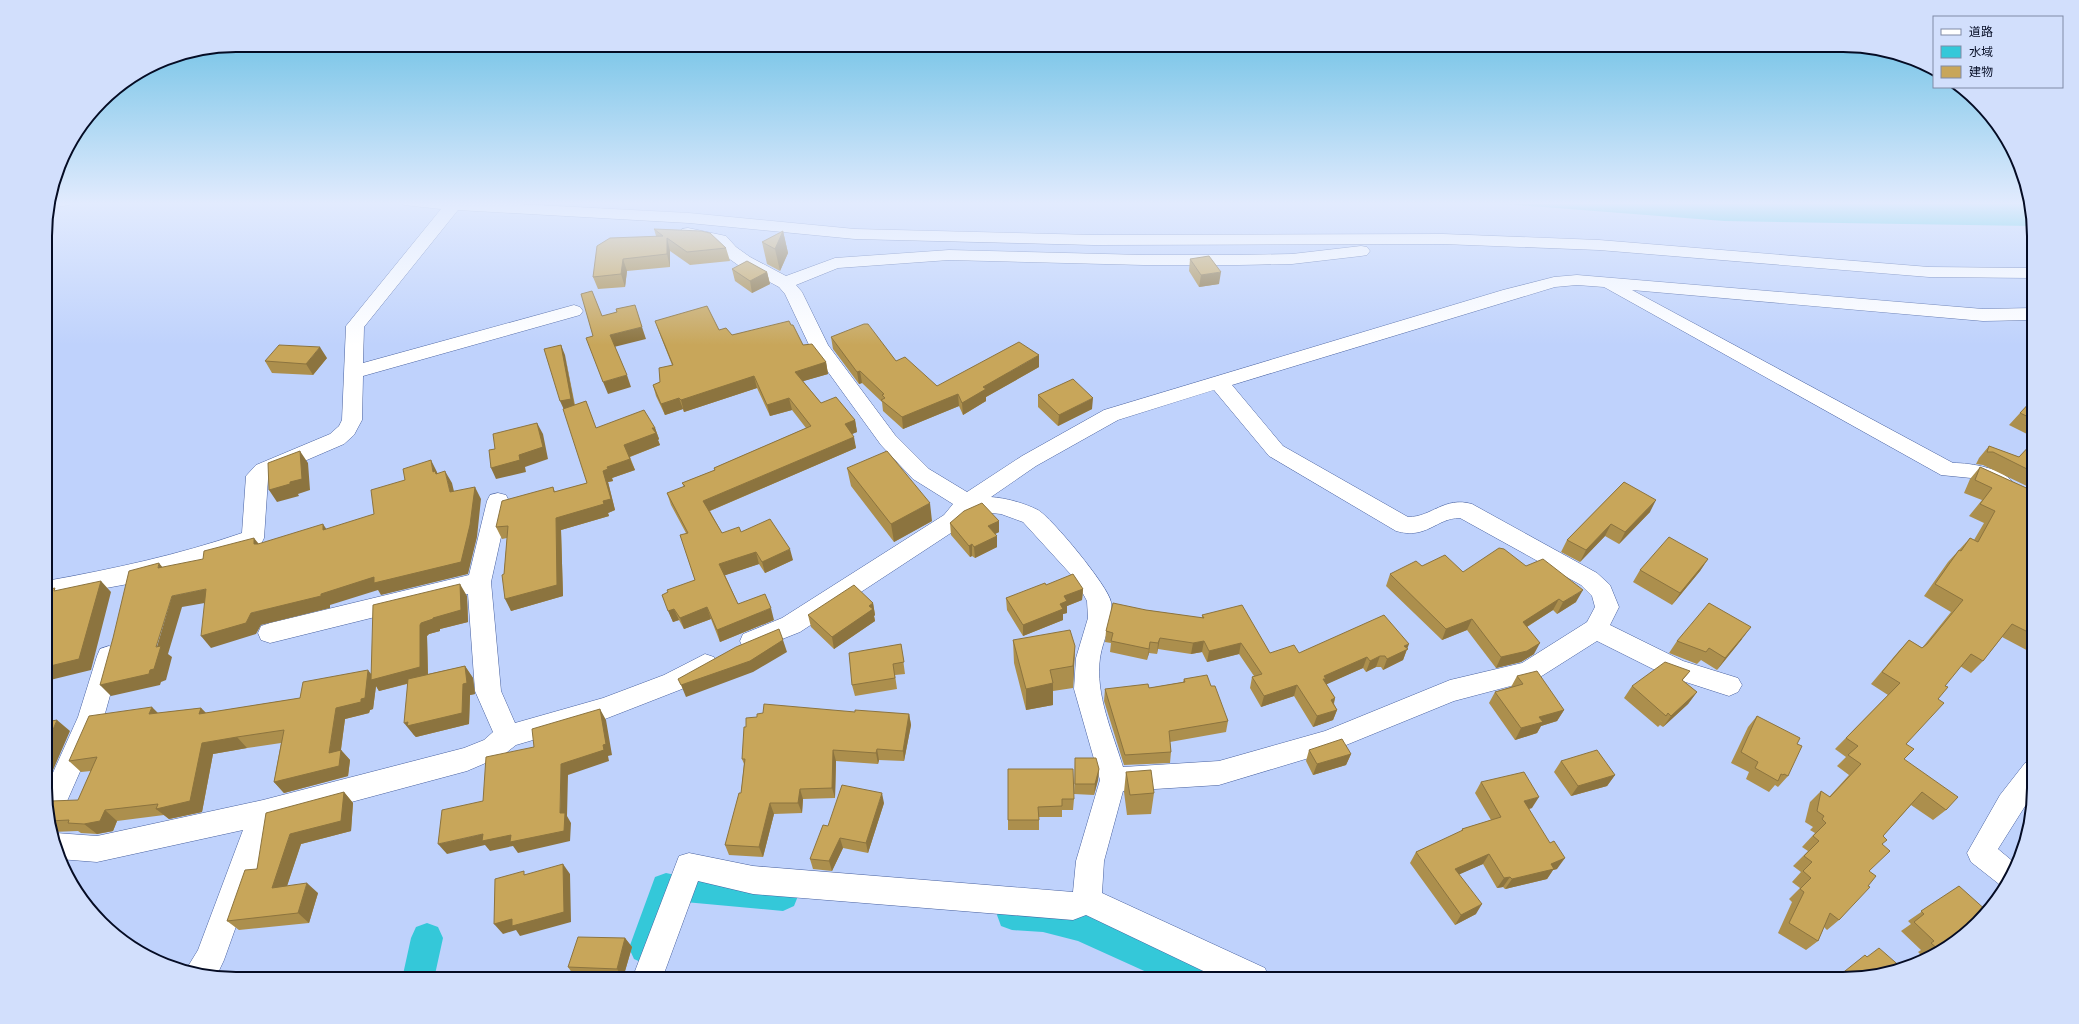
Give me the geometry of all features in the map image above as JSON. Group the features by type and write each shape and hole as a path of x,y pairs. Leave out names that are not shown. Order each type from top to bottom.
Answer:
{"street":[{"path":"52,590 126,586 198,557 253,538 257,476 264,470 337,439 347,430 352,420 355,326 417,250"},
{"path":"729,250 744,261 785,283 793,292 819,347 888,440 921,474 967,502 1003,506 1031,516 1082,573 1099,600 1100,618 1088,658 1088,689 1113,780 1090,861 1087,901"},
{"path":"785,283 835,263 886,258 949,255 1144,260 1292,259 1369,250"},
{"path":"1659,250 1913,270 2027,273"},
{"path":"62,846 97,849 263,813 468,759 493,748 508,736 605,708 673,682 727,652 791,624 952,521 967,502 1029,461 1111,415 1509,294 1554,282 1577,280 1983,315 2027,314"},
{"path":"1604,282 1949,470 1974,471 2020,493"},
{"path":"354,372 574,311"},
{"path":"1113,780 1219,773 1329,741 1450,692 1528,672 1596,629 1607,607 1602,591 1589,579 1464,510 1451,510 1420,525 1404,524 1276,451 1219,383"},
{"path":"498,501 479,582 488,691 508,736"},
{"path":"270,633 479,582"},
{"path":"1596,629 1676,669 1729,685"},
{"path":"52,803 91,717 115,634"},
{"path":"2006,873 1981,853 2010,804 2027,781"},
{"path":"203,968 209,960 263,813"},
{"path":"650,972 689,866 753,880 910,894 1073,906 1087,901 1239,972"}],"building":[{"path":"597,250 667,250 667,254 623,259 621,274 593,277"},
{"path":"684,250 709,250 687,252"},
{"path":"1209,256 1221,272 1201,275 1190,259"},
{"path":"747,261 767,272 750,281 732,269"},
{"path":"592,291 602,316 617,312 616,309 635,305 642,327 610,335 627,375 603,382 586,338 593,336 581,294"},
{"path":"707,306 719,330 726,328 732,335 789,321 791,325 793,325 803,345 812,344 826,362 795,372 821,403 836,397 855,420 845,424 854,437 703,501 722,533 739,527 741,532 770,519 790,549 762,562 756,552 719,564 738,604 765,594 771,608 717,630 707,607 680,618 674,609 668,611 662,595 668,592 667,590 695,580 680,535 688,533 667,493 685,486 682,483 715,470 714,468 811,426 789,398 767,405 754,376 681,400 679,398 661,404 653,385 660,382 659,368 673,365 655,321"},
{"path":"864,324 868,324 896,361 905,357 937,386 1019,342 1039,355 983,387 986,389 962,403 958,394 902,417 881,400 885,398 882,395 884,394 860,371 857,372 831,337"},
{"path":"279,345 320,347 306,364 265,361"},
{"path":"561,345 571,399 560,401 544,349"},
{"path":"1073,379 1093,398 1059,415 1038,395"},
{"path":"586,401 596,428 644,410 655,428 652,428 656,433 624,445 630,459 607,467 608,469 603,471 611,499 603,501 604,504 556,518 557,585 505,599 502,575 504,574 508,526 496,527 502,501 553,487 554,492 587,483 563,409"},
{"path":"2027,405 2027,416 2020,413"},
{"path":"537,423 543,447 519,455 520,460 491,468 489,450 495,449 493,434"},
{"path":"1989,446 2019,457 2027,448 2027,469 1993,452 1987,452"},
{"path":"300,451 302,479 269,490 268,463"},
{"path":"887,451 930,503 891,524 847,468"},
{"path":"431,460 433,472 435,471 436,474 445,471 450,492 475,487 470,525 461,562 374,583 374,577 321,594 321,596 251,613 246,623 201,636 206,589 172,596 156,647 161,646 154,669 150,670 149,674 100,685 129,571 159,563 158,568 203,559 204,551 254,538 254,544 258,544 323,524 323,530 374,514 371,490 405,480 403,469"},
{"path":"1980,467 2027,488 2027,632 2012,624 1983,661 1971,654 1945,686 1948,687 1938,699 1944,703 1906,744 1914,749 1904,759 1958,797 1946,810 1922,792 1883,836 1887,840 1882,844 1890,851 1869,871 1876,876 1868,886 1870,887 1839,920 1830,913 1818,941 1789,923 1804,892 1800,889 1811,878 1803,871 1812,862 1804,856 1819,841 1813,836 1826,823 1822,819 1824,816 1817,811 1821,791 1830,797 1861,764 1848,755 1858,746 1846,738 1900,683 1882,672 1909,640 1922,648 1927,644 1963,600 1935,584 1959,550 1961,551 1970,538 1978,542 1995,511 1980,504 1992,488 1975,480"},
{"path":"1624,482 1656,500 1625,532 1611,524 1586,550 1567,540"},
{"path":"982,503 999,521 988,526 997,536 974,547 972,544 969,546 950,523 964,511"},
{"path":"1669,537 1708,559 1680,593 1640,570"},
{"path":"1499,548 1504,549 1526,566 1543,559 1583,590 1563,602 1559,599 1523,622 1540,643 1527,651 1501,657 1472,619 1446,629 1390,574 1416,561 1422,566 1445,555 1463,572"},
{"path":"1073,574 1083,589 1064,596 1067,601 1060,604 1063,609 1023,625 1006,598 1045,583 1046,585"},
{"path":"101,581 79,659 52,666 52,589 55,588 54,591"},
{"path":"460,584 461,610 433,618 421,623 420,625 420,667 371,680 373,605"},
{"path":"854,585 873,603 869,606 873,609 832,637 808,615"},
{"path":"1113,603 1146,610 1204,618 1202,615 1242,605 1270,653 1294,645 1299,653 1384,615 1409,644 1404,646 1408,649 1387,659 1385,656 1380,656 1370,661 1367,657 1324,676 1326,679 1323,679 1335,698 1331,700 1337,710 1317,716 1297,685 1264,696 1252,677 1262,674 1241,643 1209,651 1204,641 1193,643 1160,638 1158,643 1150,642 1149,649 1111,641 1113,633 1106,631"},
{"path":"1709,603 1751,627 1725,658 1709,648 1706,652 1677,641"},
{"path":"779,629 783,640 750,661 681,685 678,679 736,647"},
{"path":"1070,630 1075,646 1073,666 1050,670 1053,683 1026,689 1013,640"},
{"path":"901,644 904,662 893,664 895,678 852,685 849,653"},
{"path":"1665,662 1690,671 1682,680 1697,692 1671,716 1668,713 1666,716 1632,686"},
{"path":"465,666 467,683 463,684 462,713 407,726 408,722 404,723 408,679"},
{"path":"368,670 365,698 361,699 361,702 336,708 329,753 341,750 339,766 274,782 284,730 202,743 190,801 156,809 158,804 105,810 100,821 84,824 68,823 69,820 55,821 52,801 78,800 97,757 69,761 89,716 152,707 149,714 201,708 199,714 300,698 303,682"},
{"path":"1537,671 1564,710 1539,717 1543,722 1521,728 1495,692 1523,684 1517,676"},
{"path":"1207,675 1211,686 1215,686 1228,721 1169,731 1171,752 1125,755 1105,689 1148,684 1149,688 1185,682 1184,679"},
{"path":"764,704 855,712 855,710 909,714 903,751 877,749 876,753 833,750 832,788 800,789 798,803 770,803 759,847 725,845 739,793 741,793 745,759 742,759 746,718 757,717 757,714 763,713"},
{"path":"600,709 606,744 603,745 604,750 561,764 560,813 565,813 564,831 510,842 511,835 482,841 483,834 438,844 442,810 483,801 486,757 534,747 532,729"},
{"path":"1757,716 1800,738 1797,744 1802,746 1788,776 1781,774 1778,781 1755,768 1758,762 1741,752"},
{"path":"57,720 52,732 52,721"},
{"path":"1342,739 1351,754 1317,764 1309,750"},
{"path":"1597,750 1615,775 1578,786 1561,761"},
{"path":"1075,758 1096,758 1099,769 1095,784 1075,784"},
{"path":"1008,769 1073,769 1074,799 1062,799 1062,806 1038,807 1039,820 1008,820"},
{"path":"1151,770 1154,793 1130,795 1126,772"},
{"path":"1524,772 1539,797 1524,801 1550,843 1554,841 1565,858 1551,864 1554,869 1512,879 1510,877 1504,878 1489,854 1455,869 1482,904 1461,915 1416,852 1463,830 1462,829 1501,817 1481,782"},
{"path":"842,785 882,793 866,843 840,838 829,861 810,859 823,825 828,826"},
{"path":"344,792 341,821 290,834 272,888 307,883 298,913 227,921 245,870 257,869 266,813"},
{"path":"563,864 564,912 512,926 512,919 494,924 495,879 524,871 524,875"},
{"path":"1959,886 1983,907 1955,934 1935,947 1931,943 1934,941 1914,922 1924,914 1921,911"},
{"path":"578,937 625,938 617,969 568,967"},
{"path":"1879,948 1897,964 1855,972 1844,972 1865,955 1867,957"}],"waterway":[{"path":"645,948 666,887 672,887"},
{"path":"685,888 783,896"},
{"path":"1012,915 1043,917 1081,926 1183,972"},
{"path":"420,972 427,938"}]}
